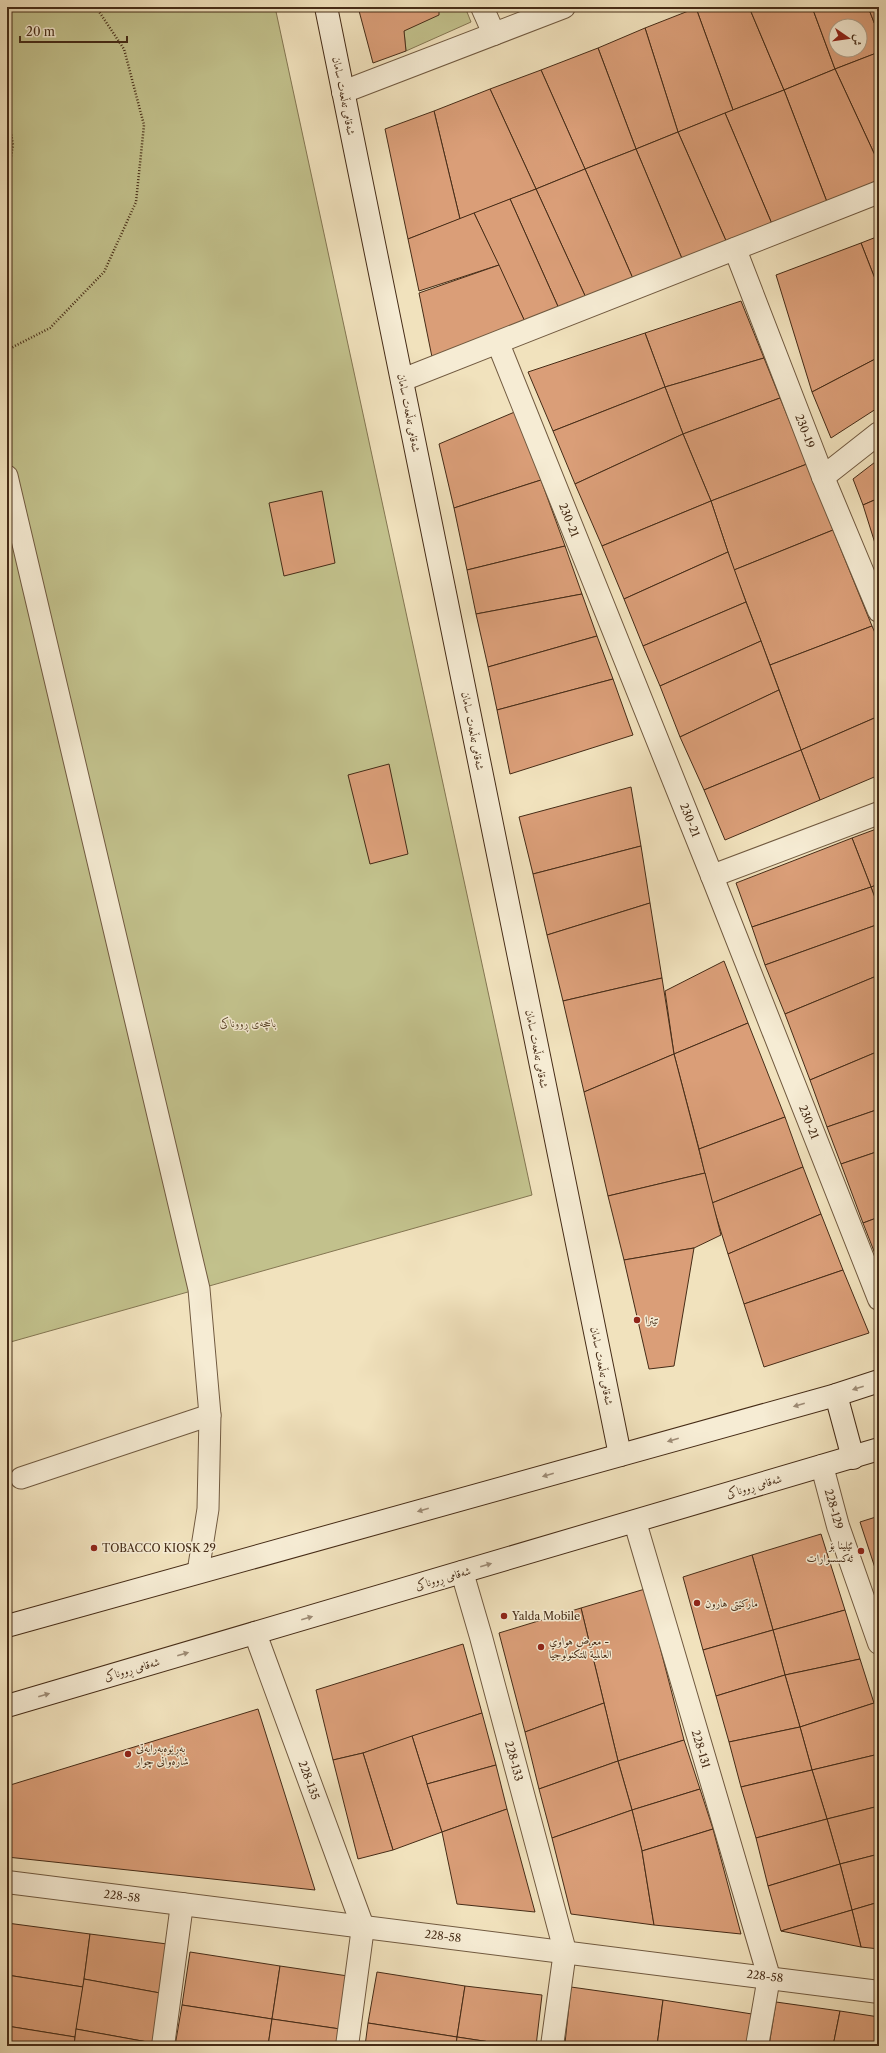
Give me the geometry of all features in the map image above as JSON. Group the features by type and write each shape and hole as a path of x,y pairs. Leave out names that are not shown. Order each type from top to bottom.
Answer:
{"street":[{"name":"شەقامی تەڵعەت سامان","path":"326,7 620,1455"},
{"path":"482,7 494,34"},
{"path":"343,92 564,7"},
{"path":"402,380 879,192"},
{"name":"230-19","path":"735,249 823,478 879,612"},
{"name":"230-21","path":"498,343 712,876 879,1299"},
{"path":"823,478 879,433"},
{"path":"712,876 879,813"},
{"path":"7,1626 836,1395 879,1381"},
{"path":"836,1395 853,1458"},
{"name":"شەقامی ڕووناکی","path":"7,1706 853,1458 879,1449"},
{"name":"228-129","path":"822,1466 838,1526 879,1643"},
{"name":"228-131","path":"635,1522 769,1977"},
{"name":"228-133","path":"462,1572 483,1644 564,1952"},
{"name":"228-135","path":"255,1633 363,1927"},
{"name":"228-58","path":"7,1882 879,1992"},
{"path":"163,2046 182,1904"},
{"path":"347,2046 363,1927"},
{"path":"552,2046 564,1952"},
{"path":"756,2046 769,1977"}],"lane":[{"path":"7,476 199,1289 210,1415 208,1509 198,1572"},
{"path":"21,1478 210,1415"}],"path":[{"path":"7,350 50,328 104,272 136,202 144,125 124,49 96,7"},
{"path":"7,111 13,145 7,178"}],"green space":[{"name":"باخچەی ڕووناکی","path":"7,7 275,7 532,1195 7,1343"},
{"path":"439,7 465,7 471,22 406,51 404,31"}],"building":[{"path":"358,7 439,7 439,15 404,31 406,51 373,63"},
{"path":"749,7 784,90 733,110 696,8"},
{"path":"749,7 812,7 828,50 828,58 831,58 835,69 784,90"},
{"path":"812,7 868,7 879,35 879,52 868,56 868,18 828,18 828,50"},
{"path":"868,7 879,7 879,35"},
{"path":"696,8 733,110 678,132 645,28"},
{"path":"645,28 678,132 636,149 598,48"},
{"path":"598,48 636,149 585,169 541,70"},
{"path":"879,52 879,164 835,69 863,58 868,58 868,56"},
{"path":"831,58 863,58 835,69"},
{"path":"835,69 879,164 879,181 827,202 784,90"},
{"path":"541,70 585,169 536,189 490,89"},
{"path":"490,89 536,189 460,219 434,111"},
{"path":"784,90 827,202 772,224 725,113"},
{"path":"434,111 460,219 408,239 385,129"},
{"path":"725,113 772,224 727,243 678,132"},
{"path":"678,132 727,243 683,261 636,149"},
{"path":"636,149 683,261 634,281 585,169"},
{"path":"585,169 634,281 587,300 536,189"},
{"path":"536,189 587,300 560,311 510,199"},
{"path":"510,199 560,311 526,324 474,213"},
{"path":"474,213 499,265 419,291 408,239"},
{"path":"879,236 879,289 861,243"},
{"path":"861,243 879,289 879,357 812,392 776,275"},
{"path":"499,265 526,324 433,362 419,293"},
{"path":"741,301 764,358 665,387 645,333"},
{"path":"645,333 665,387 553,431 528,372"},
{"path":"879,357 879,407 831,438 812,392"},
{"path":"764,358 780,398 683,434 665,387"},
{"path":"665,387 683,434 575,484 553,431"},
{"path":"780,398 807,464 711,501 683,434"},
{"path":"517,411 541,480 454,508 439,444"},
{"path":"683,434 711,501 602,546 575,484"},
{"path":"879,459 879,498 863,505 853,479"},
{"path":"807,464 833,530 734,570 711,501"},
{"path":"541,480 565,546 467,570 454,508"},
{"path":"322,491 335,563 284,576 269,503"},
{"path":"879,498 879,556 863,505"},
{"path":"711,501 728,552 624,599 602,546"},
{"path":"833,530 872,626 770,665 734,570"},
{"path":"565,546 582,594 476,614 467,570"},
{"path":"728,552 746,602 643,646 624,599"},
{"path":"582,594 597,636 488,667 476,614"},
{"path":"746,602 761,641 660,686 643,646"},
{"path":"872,626 879,642 879,716 801,750 770,665"},
{"path":"597,636 613,679 497,710 488,667"},
{"path":"761,641 779,690 680,737 660,686"},
{"path":"613,679 633,735 510,774 497,710"},
{"path":"779,690 801,750 704,790 680,737"},
{"path":"879,716 879,775 820,800 801,750"},
{"path":"801,750 820,800 725,840 704,790"},
{"path":"389,764 408,854 370,864 348,775"},
{"path":"631,787 641,846 533,874 519,817"},
{"path":"879,828 879,884 871,887 852,838"},
{"path":"852,838 871,887 752,927 736,883"},
{"path":"641,846 650,903 547,935 533,874"},
{"path":"879,884 879,909 871,887"},
{"path":"871,887 879,909 879,924 765,965 752,927"},
{"path":"650,903 662,978 563,1001 547,935"},
{"path":"879,924 879,975 785,1014 765,965"},
{"path":"724,961 748,1023 674,1054 665,991"},
{"path":"879,975 879,1051 810,1080 785,1014"},
{"path":"662,978 674,1054 584,1092 563,1001"},
{"path":"748,1023 785,1117 699,1149 674,1054"},
{"path":"879,1051 879,1109 827,1127 810,1080"},
{"path":"674,1054 705,1173 608,1196 584,1092"},
{"path":"879,1109 879,1151 841,1164 827,1127"},
{"path":"785,1117 803,1167 712,1203 699,1149"},
{"path":"879,1151 879,1217 863,1223 841,1164"},
{"path":"803,1167 821,1214 728,1254 712,1203"},
{"path":"705,1173 721,1235 694,1248 624,1260 608,1196"},
{"path":"821,1214 843,1270 744,1304 728,1254"},
{"path":"879,1217 879,1264 863,1223"},
{"path":"694,1248 674,1366 649,1369 624,1260"},
{"path":"843,1270 869,1333 764,1367 744,1304"},
{"path":"879,1516 879,1573 877,1574 860,1522"},
{"path":"821,1534 845,1610 773,1630 752,1555"},
{"path":"752,1555 773,1630 703,1650 683,1577"},
{"path":"645,1589 684,1740 618,1761 581,1608"},
{"path":"581,1608 604,1703 525,1732 499,1633"},
{"path":"845,1610 860,1659 785,1675 773,1630"},
{"path":"773,1630 785,1675 716,1696 703,1650"},
{"path":"463,1644 482,1713 363,1753 333,1760 316,1690"},
{"path":"860,1659 874,1703 800,1727 785,1675"},
{"path":"785,1675 800,1727 729,1742 716,1696"},
{"path":"604,1703 618,1761 539,1789 525,1732"},
{"path":"874,1703 879,1718 879,1754 812,1770 800,1727"},
{"path":"258,1709 315,1890 7,1857 7,1786"},
{"path":"482,1713 496,1765 427,1784 412,1736"},
{"path":"800,1727 812,1770 741,1787 729,1742"},
{"path":"412,1736 442,1832 393,1850 363,1753"},
{"path":"684,1740 700,1789 632,1810 618,1761"},
{"path":"363,1753 393,1850 358,1859 333,1760"},
{"path":"879,1754 879,1806 827,1819 812,1770"},
{"path":"618,1761 632,1810 552,1838 539,1789"},
{"path":"496,1765 507,1809 442,1832 427,1784"},
{"path":"812,1770 827,1819 756,1838 741,1787"},
{"path":"700,1789 713,1829 642,1851 632,1810"},
{"path":"879,1806 879,1854 840,1864 827,1819"},
{"path":"507,1809 535,1912 457,1904 442,1832"},
{"path":"632,1810 642,1851 654,1925 571,1914 552,1838"},
{"path":"827,1819 840,1864 768,1886 756,1838"},
{"path":"713,1829 741,1934 654,1925 642,1851"},
{"path":"879,1854 879,1902 852,1910 840,1864"},
{"path":"840,1864 852,1910 781,1931 768,1886"},
{"path":"879,1902 879,1949 861,1947 852,1910"},
{"path":"852,1910 861,1947 781,1931"},
{"path":"7,1923 90,1934 83,1987 7,1975"},
{"path":"90,1934 167,1944 160,1993 84,1979"},
{"path":"190,1952 280,1966 272,2019 182,2005"},
{"path":"280,1966 348,1976 340,2029 272,2019"},
{"path":"377,1972 465,1986 457,2037 368,2023"},
{"path":"7,1975 83,1987 75,2037 7,2026"},
{"path":"84,1979 160,1993 153,2043 76,2029"},
{"path":"465,1986 542,1995 536,2046 516,2046 457,2037"},
{"path":"571,1987 663,2000 657,2046 584,2046 565,2043"},
{"path":"663,2000 752,2014 747,2046 657,2046"},
{"path":"776,2002 840,2011 833,2046 769,2046"},
{"path":"182,2005 272,2019 268,2046 175,2046"},
{"path":"840,2011 879,2017 879,2046 833,2046"},
{"path":"272,2019 340,2029 337,2046 268,2046"},
{"path":"368,2023 457,2037 456,2046 365,2046"},
{"path":"7,2026 75,2037 74,2046 7,2046"},
{"path":"76,2029 153,2043 153,2046 74,2046"},
{"path":"457,2037 516,2046 456,2046"},
{"path":"565,2043 584,2046 564,2046"}],"place":[{"name":"تێترا","path":"637,1320"},
{"name":"TOBACCO KIOSK 29","path":"94,1548"},
{"name":"ئێلینا بۆ ئەکسسوارات","path":"861,1551"},
{"name":"مارکێتی هارون","path":"697,1603"},
{"name":"Yalda Mobile","path":"504,1616"},
{"name":"معرض هواوي - العالمية للتكنولوجيا","path":"541,1647"},
{"name":"بەڕێوەبەرایەتی شارەوانی چوار","path":"128,1754"}]}
